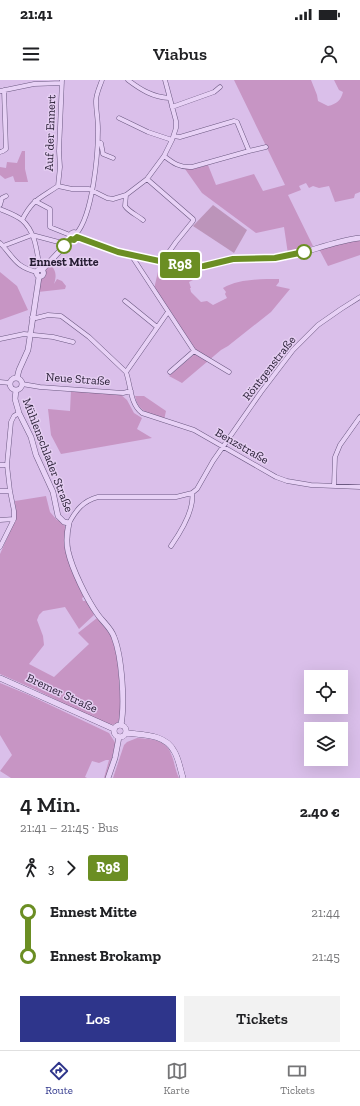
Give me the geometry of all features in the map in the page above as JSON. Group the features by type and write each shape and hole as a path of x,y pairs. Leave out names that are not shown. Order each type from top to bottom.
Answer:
{"main road":[{"name":"Bremer Straße","path":"0,678 114,729"},
{"path":"126,733 125,727 122,725 116,726 114,729 115,735 119,737 124,736 126,733 151,736 168,743 174,750 183,778"}],"street":[{"path":"39,272 74,236 84,221 92,190 98,142 96,99 102,80"},
{"path":"128,80 140,90 158,97 169,98"},
{"path":"22,220 29,206 58,186 92,190 107,198 113,199 126,195 147,179 164,156 176,128 176,121 169,98 166,80"},
{"path":"0,152 6,149 2,90 34,84 62,82"},
{"name":"Auf der Ennert","path":"58,186 60,167 59,151 62,82"},
{"path":"172,107 214,92 220,87"},
{"path":"119,118 148,132 173,138 234,121 237,122 249,151"},
{"path":"98,142 101,143 103,154 113,158"},
{"path":"164,156 180,167 192,167 266,146"},
{"path":"147,179 193,219 162,262"},
{"path":"126,195 125,206 128,210 135,213 143,220"},
{"path":"0,205 2,198 6,196"},
{"path":"35,201 50,209 50,227 118,252 187,267 204,266 233,259 275,258 292,255 341,241 360,238"},
{"path":"0,209 22,220 28,227 34,239 39,272 27,355 19,370 17,378 13,379 10,383"},
{"path":"39,272 23,268 2,244 32,235 66,244"},
{"path":"130,254 194,351 229,372"},
{"name":"Röntgenstraße","path":"192,493 197,489 223,447 274,373 293,350 318,325 360,297"},
{"path":"125,301 157,327"},
{"path":"32,318 48,315 61,316 89,337 126,372 168,312"},
{"path":"0,339 30,334 53,337 73,342"},
{"path":"170,372 194,351"},
{"name":"Benzstraße","path":"126,372 134,405 142,413 194,430 279,478 298,483 360,487"},
{"path":"10,383 12,388 16,390 20,388 22,384 21,380 17,378"},
{"path":"0,382 10,383"},
{"name":"Neue Straße","path":"22,384 40,387 123,393 131,391"},
{"name":"Mühlenschlader Straße","path":"16,390 15,399 18,413 32,437 36,455 53,492 58,516 64,522 69,523 67,538 70,557 87,595 97,613 113,634 118,649 123,713 122,725"},
{"path":"0,546 14,520 7,465 11,422 14,416 18,413"},
{"path":"334,486 335,457 340,445 360,417"},
{"path":"0,465 7,465"},
{"path":"0,491 10,491"},
{"path":"69,523 80,506 86,501 98,497 176,498 192,493 193,498 185,524 171,546"},
{"path":"0,520 14,520"},
{"path":"108,778 119,737"}],"shaded area":[{"path":"234,80 311,80 318,101 328,106 338,101 343,92 339,90 334,80 360,80 360,192 355,194 354,198 335,202 329,186 319,188 313,186 309,188 306,183 299,186 301,190 288,195 313,246 288,254 284,227 256,233 202,193 185,169 193,169 208,165 216,185 254,174 263,191 285,185"},
{"path":"22,151 25,151 25,169 28,182 15,182 13,176 5,179 0,175 0,167 6,168 7,162 17,163"},
{"path":"213,205 247,230 234,253 193,226"},
{"path":"360,240 360,255 328,266 319,249 338,244"},
{"path":"49,263 55,273 54,284 57,279 62,281 66,286 65,289 38,292 40,280 45,275 45,270"},
{"path":"160,263 192,268 197,278 189,282 191,292 201,302 207,301 213,305 227,298 225,294 226,292 223,288 243,281 257,279 279,279 276,286 290,289 271,312 221,350 182,383 169,376 197,352 154,289"},
{"path":"0,272 17,286 28,310 0,320"},
{"path":"71,390 120,394 127,400 134,413 142,418 137,429 152,438 61,454 51,435 48,409 70,411"},
{"path":"135,396 144,396 166,411 164,420 145,412 139,406"},
{"path":"46,496 50,512 57,520 63,522 66,529 65,541 85,596 82,598 83,601 87,601 94,615 79,629 65,607 43,611 37,620 43,636 44,645 29,664 54,677 89,644 78,633 97,618 112,638 116,649 119,675 120,709 118,722 116,724 111,725 103,723 0,674 0,554 16,518 15,501"},
{"path":"0,683 109,733 116,744 106,778 104,778 109,760 99,763 92,761 85,777 87,778 11,778 0,771 12,755 0,735"},
{"path":"137,738 155,740 164,744 171,753 179,778 113,778 124,745 127,742"}],"bus line":[{"name":"R98","path":"64,246 71,239 75,240 77,237 118,252 187,267 204,266 233,259 284,257 304,252"}],"place":[{"name":"Ennest Mitte","path":"64,246"}]}
